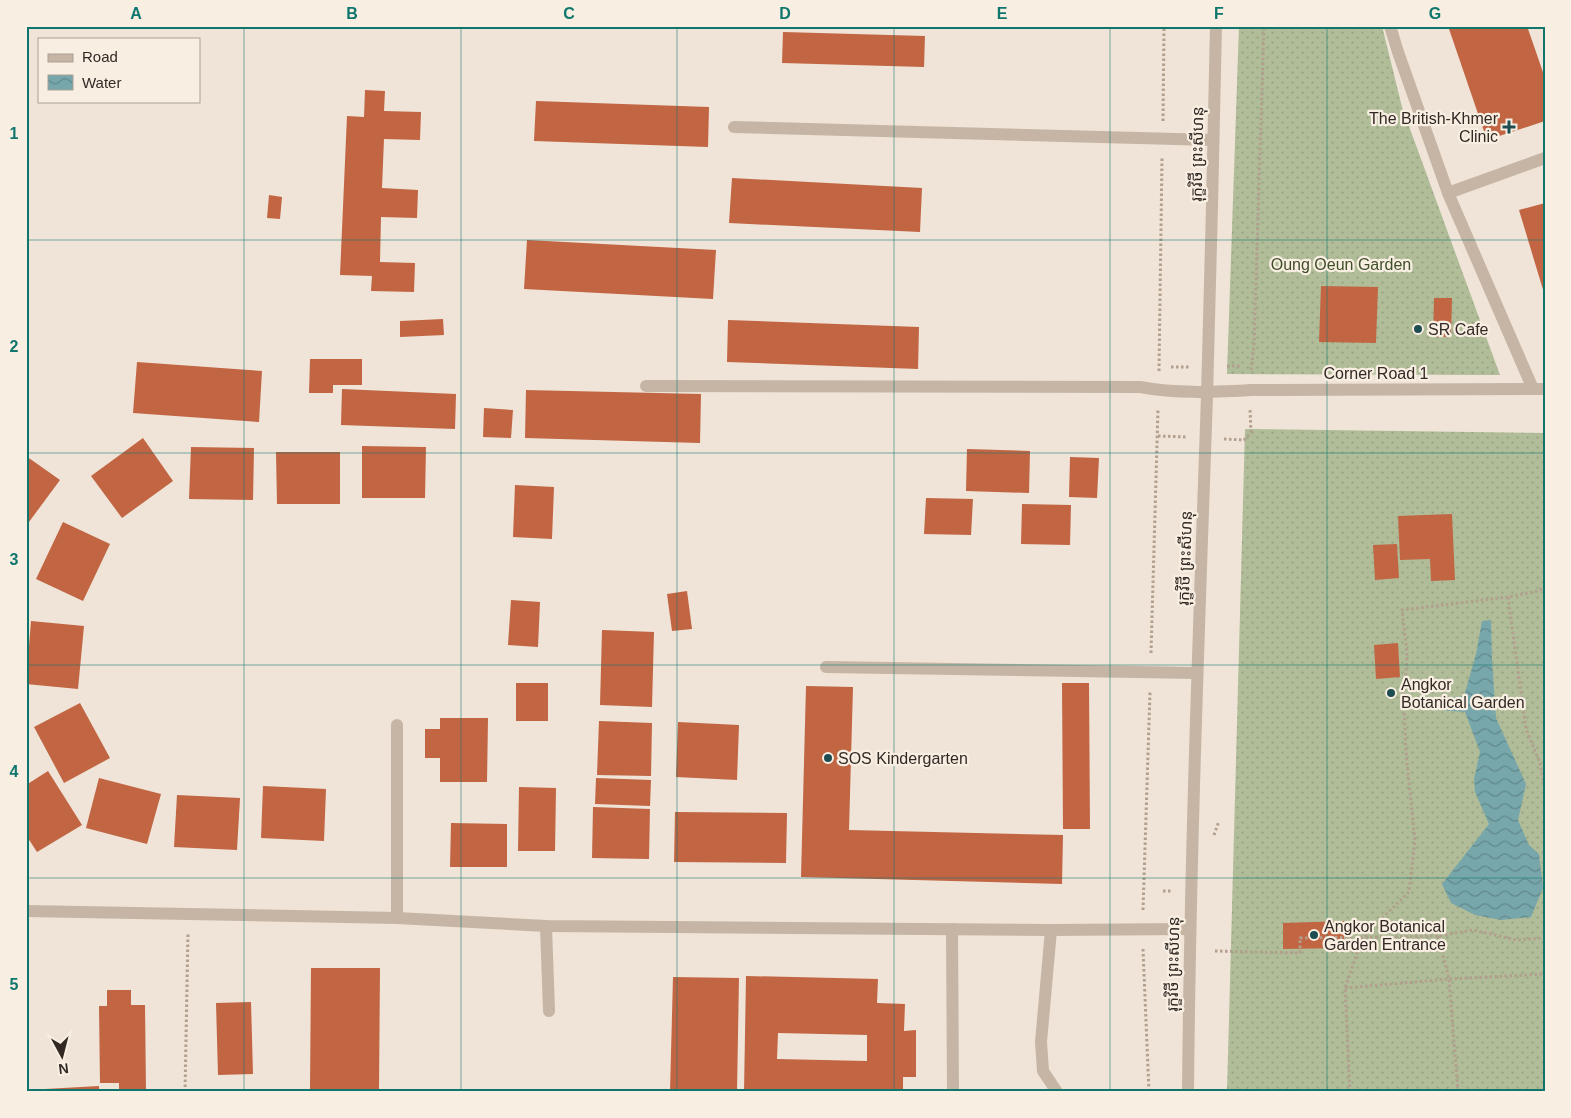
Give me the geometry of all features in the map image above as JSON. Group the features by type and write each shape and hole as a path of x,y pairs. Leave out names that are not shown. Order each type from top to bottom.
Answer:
{"street":[{"name":"រុក្ខវិថី ព្រះសីហនុ","path":"1188,1092 1190,929 1207,393 1216,26"},
{"path":"1390,26 1448,193 1539,389"},
{"path":"734,127 1213,140"},
{"path":"1448,193 1545,158"},
{"name":"Corner Road 1","path":"646,386 1140,387 1207,393 1251,390 1539,389"},
{"path":"826,667 1197,673"},
{"path":"397,725 397,918"},
{"path":"26,911 397,918 546,926 1051,930 1190,929"},
{"path":"546,926 549,1011"},
{"path":"952,929 953,1092"},
{"path":"1051,930 1040,1042 1043,1071 1057,1092"}],"path":[{"path":"1149,1092 1142,928 1158,436 1164,26"},
{"path":"1158,436 1244,440 1251,432 1251,369 1254,336 1264,26"},
{"path":"1350,1092 1345,988 1363,937 1409,892 1415,841 1406,753 1404,706 1407,654 1402,610 1508,597 1545,588"},
{"path":"1508,597 1526,729 1540,763 1545,791"},
{"path":"185,1092 188,914"},
{"path":"1215,951 1300,953 1300,938 1438,936 1473,930 1517,940 1545,938"},
{"path":"1438,936 1449,979 1458,1092"},
{"path":"1345,988 1449,979 1545,974"},
{"path":"1522,1092 1545,1090"}],"green space":[{"name":"Oung Oeun Garden","path":"1239,26 1382,26 1402,107 1500,375 1227,374"},
{"name":"Angkor Botanical Garden","path":"1245,429 1545,433 1545,1092 1227,1092"}],"water":[{"path":"1491,620 1496,718 1526,784 1518,820 1529,845 1539,854 1543,888 1531,917 1501,920 1475,915 1451,903 1442,884 1489,824 1475,792 1474,779 1480,752 1465,712 1414,708 1413,702 1464,696 1476,654 1482,621"}],"building":[{"path":"1448,26 1527,26 1545,78 1545,121 1487,140"},
{"path":"783,32 925,36 924,67 782,63"},
{"path":"365,90 385,91 384,111 421,112 420,140 384,139 382,188 418,190 417,218 381,217 380,262 415,263 414,292 371,291 372,276 340,275 347,116 364,117"},
{"path":"536,101 709,107 708,147 534,141"},
{"path":"732,178 922,188 920,232 729,223"},
{"path":"269,195 282,197 280,219 267,218"},
{"path":"1545,203 1545,293 1544,293 1519,210"},
{"path":"527,240 716,250 713,299 524,289"},
{"path":"1321,286 1378,287 1376,343 1319,342"},
{"path":"1434,298 1452,298 1451,337 1433,337"},
{"path":"443,319 444,335 400,337 400,321"},
{"path":"728,320 919,327 918,369 727,362"},
{"path":"310,359 362,359 362,385 333,385 333,393 309,393"},
{"path":"137,362 262,371 259,422 133,413"},
{"path":"342,389 456,394 455,429 341,425"},
{"path":"526,390 701,394 700,443 525,438"},
{"path":"484,408 513,410 511,438 483,437"},
{"path":"143,438 173,481 122,518 91,476"},
{"path":"362,446 426,447 425,498 362,498"},
{"path":"191,447 254,448 253,500 189,499"},
{"path":"967,449 1030,451 1029,493 966,491"},
{"path":"276,452 340,452 340,504 277,504"},
{"path":"26,456 60,480 26,526"},
{"path":"1070,457 1099,458 1097,498 1069,497"},
{"path":"515,485 554,487 552,539 513,537"},
{"path":"926,498 973,499 971,535 924,534"},
{"path":"1022,504 1071,505 1070,545 1021,544"},
{"path":"1452,514 1455,580 1431,581 1430,559 1400,560 1398,516"},
{"path":"63,522 110,544 83,601 36,579"},
{"path":"1397,544 1399,578 1375,580 1373,545"},
{"path":"687,591 692,629 672,631 667,594"},
{"path":"511,600 540,602 538,647 508,645"},
{"path":"31,621 84,626 78,689 26,684"},
{"path":"602,630 654,632 652,707 600,705"},
{"path":"1398,643 1400,677 1376,679 1374,645"},
{"path":"516,683 548,683 548,721 516,721"},
{"path":"1062,683 1089,683 1090,829 1063,829"},
{"name":"SOS Kindergarten","path":"806,686 853,687 849,830 1063,835 1062,884 801,877"},
{"path":"80,703 110,758 64,783 34,727"},
{"path":"440,718 488,718 487,782 440,782 440,758 425,758 425,729 440,729"},
{"path":"599,721 652,723 651,776 597,775"},
{"path":"678,722 739,725 737,780 676,777"},
{"path":"48,771 82,825 37,852 26,835 26,785"},
{"path":"99,778 161,794 147,844 86,828"},
{"path":"596,778 651,780 650,806 595,804"},
{"path":"263,786 326,789 324,841 261,838"},
{"path":"519,787 556,788 555,851 518,851"},
{"path":"177,795 240,798 237,850 174,847"},
{"path":"593,807 650,809 649,859 592,858"},
{"path":"675,812 787,813 786,863 674,862"},
{"path":"451,823 507,824 507,867 450,867"},
{"name":"Angkor Botanical Garden Entrance","path":"1344,921 1344,948 1283,949 1283,923"},
{"path":"311,968 380,968 379,1090 310,1090"},
{"path":"746,976 878,979 877,1003 905,1004 904,1031 916,1030 916,1077 903,1077 903,1091 744,1092","holes":["778,1033 867,1035 867,1061 777,1059"]},
{"path":"673,977 739,978 737,1092 670,1092"},
{"path":"107,990 131,990 131,1005 145,1005 146,1092 119,1092 119,1083 100,1083 99,1006 107,1006"},
{"path":"251,1002 253,1074 218,1075 216,1003"},
{"path":"99,1086 99,1092 28,1092 27,1090"}],"place":[{"name":"The British-Khmer Clinic","path":"1509,127"},
{"name":"SR Cafe","path":"1418,329"},
{"name":"Angkor Botanical Garden","path":"1391,693"},
{"name":"SOS Kindergarten","path":"828,758"},
{"name":"Angkor Botanical Garden Entrance","path":"1314,935"}]}
